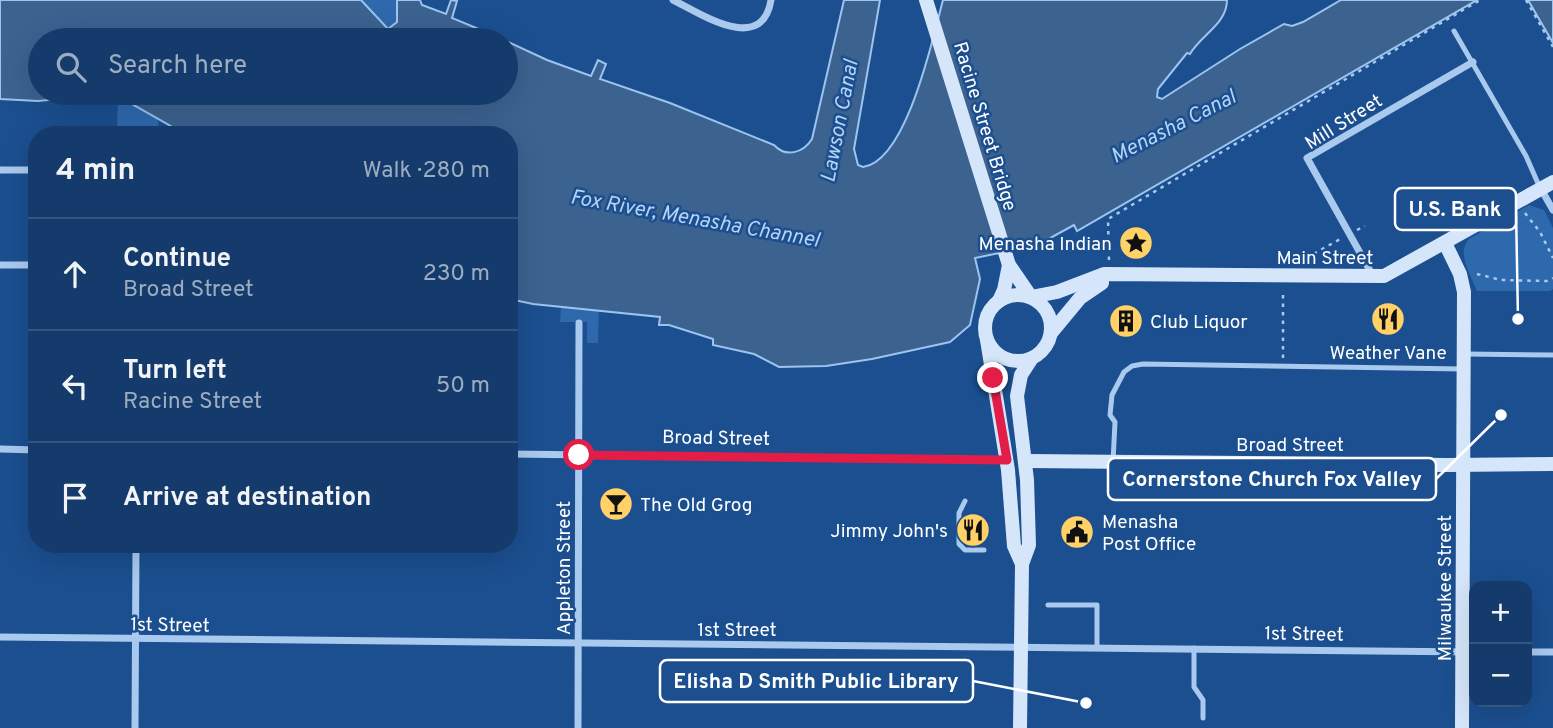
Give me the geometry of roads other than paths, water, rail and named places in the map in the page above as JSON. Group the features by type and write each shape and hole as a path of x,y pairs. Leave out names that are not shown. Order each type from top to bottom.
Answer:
{"main road":[{"name":"Racine Street Bridge","path":"926,0 1009,265 1031,297"},
{"name":"Main Street","path":"1031,297 1057,292 1104,274 1373,277 1392,273 1547,185"},
{"name":"Milwaukee Street","path":"1445,243 1463,283 1469,652 1462,728"},
{"path":"1009,265 1004,290 986,319 985,330 1007,460 1014,546 1021,564 1020,728"},
{"path":"1051,333 1087,292 1115,276"},
{"path":"999,301 1011,296 1031,297 1040,303 1051,322 1048,344 1032,358 1021,375 1018,386 1018,408 1026,461 1029,545 1021,564"},
{"path":"987,340 993,350 1011,361 1032,358"},
{"name":"Broad Street","path":"1026,461 1553,464"}],"street":[{"path":"673,0 736,29 745,29 762,20 768,12 771,0"},
{"name":"Mill Street","path":"1373,277 1307,158 1474,62"},
{"path":"0,170 28,170"},
{"path":"1547,185 1553,210"},
{"path":"0,265 28,265"},
{"name":"Appleton Street","path":"578,728 579,323"},
{"path":"0,449 28,450"},
{"name":"Broad Street","path":"518,454 1007,460"},
{"path":"135,728 136,553"},
{"name":"1st Street","path":"0,637 1469,652"},
{"path":"1532,652 1553,652"}],"lane":[{"path":"1454,31 1526,156 1547,185"},
{"path":"1113,462 1115,422 1110,415 1110,404 1117,382 1132,366 1283,367 1465,362 1553,355"},
{"path":"965,502 959,513 959,544 965,550 984,550"},
{"path":"1048,605 1097,605 1097,647"},
{"path":"1194,648 1194,688 1203,700 1203,718"}],"water":[{"path":"0,0 361,0 387,28 28,28 28,100 0,99"},
{"path":"397,0 420,0 422,5 446,14 451,0 457,1 452,18 476,28 389,28 397,22"},
{"path":"844,0 880,0 854,149 858,165 863,167 879,160 893,144 905,121 925,68 943,0 1227,0 1223,16 1218,23 1190,54 1187,53 1158,89 1157,97 1162,99 1284,24 1292,26 1303,22 1341,0 1477,0 1077,231 1074,225 1043,242 1018,245 1014,250 975,258 980,279 970,325 950,342 826,366 779,367 754,354 713,345 713,339 669,325 659,325 660,317 518,301 518,126 170,126 134,105 518,105 518,47 591,76 598,60 606,64 600,79 670,103 789,153 804,148 812,139"},
{"path":"1528,0 1553,0 1553,43"}],"place":[{"name":"Menasha Indian","path":"1136,243"},
{"name":"Weather Vane","path":"1388,319"},
{"name":"U.S. Bank","path":"1518,319"},
{"name":"Club Liquor","path":"1126,321"},
{"name":"Cornerstone Church Fox Valley","path":"1501,415"},
{"name":"The Old Grog","path":"616,504"},
{"name":"Jimmy John's","path":"973,530"},
{"name":"Menasha Post Office","path":"1077,532"},
{"name":"Elisha D Smith Public Library","path":"1086,703"}],"water label":[{"name":"Lawson Canal","path":"839,121"},
{"name":"Menasha Canal","path":"1173,126"},
{"name":"Fox River, Menasha Channel","path":"695,218"}]}
